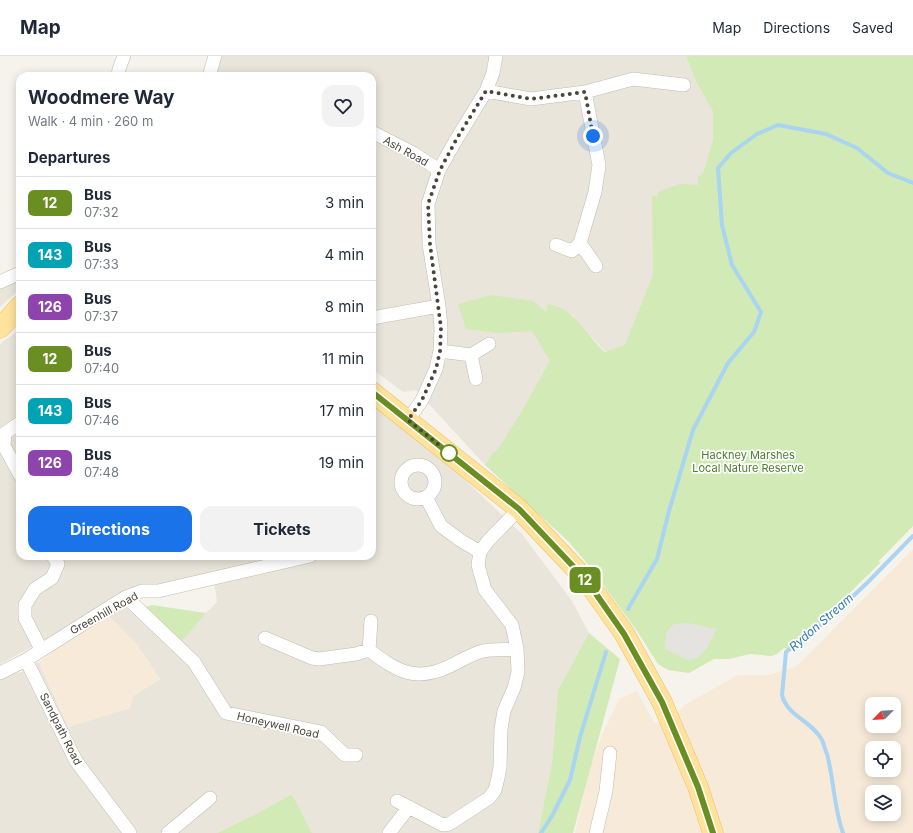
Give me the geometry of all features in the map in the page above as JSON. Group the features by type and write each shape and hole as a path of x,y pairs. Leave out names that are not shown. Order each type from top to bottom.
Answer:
{"main road":[{"path":"0,328 16,309"},
{"path":"376,395 519,509 587,581 624,634 662,702 698,787 713,833"}],"street":[{"path":"119,72 124,56"},
{"path":"210,72 215,56"},
{"path":"408,420 422,400 436,369 440,351 441,328 430,244 428,204 440,170 456,140 486,91 493,73 496,56"},
{"path":"486,91 531,99 585,92 633,79 684,85"},
{"path":"556,245 572,251 580,243 595,192 599,165 585,92"},
{"name":"Ash Road","path":"376,134 413,153 440,170"},
{"path":"580,243 596,266"},
{"path":"0,282 16,275"},
{"path":"376,317 439,306"},
{"path":"440,351 471,355 489,344"},
{"path":"471,355 476,379"},
{"path":"16,426 6,433 4,446 16,468"},
{"path":"426,497 441,526 480,552"},
{"path":"397,801 443,825 449,824 489,798 495,790 500,767 501,729 504,711 514,688 518,672 517,649 512,625 485,590 478,565 480,552 488,541 519,509"},
{"path":"41,649 25,618 25,605 35,589 52,578 58,564 56,560"},
{"name":"Greenhill Road","path":"0,673 26,660 41,649 126,597 142,591 158,591 293,560"},
{"name":"Honeywell Road","path":"126,597 194,662 226,713 321,732 345,755 356,755"},
{"path":"369,650 371,621"},
{"path":"265,638 312,658 318,659 356,654 369,650"},
{"path":"369,650 404,672 427,674 436,672 469,656 484,651 517,649"},
{"name":"Sandpath Road","path":"26,660 76,761 130,833"},
{"path":"596,833 606,791 610,753"},
{"path":"168,833 210,798"},
{"path":"389,833 410,807"}],"shaded area":[{"path":"220,56 686,56 697,84 713,112 713,139 702,185 662,249 661,260 628,344 612,357 572,315 548,310 543,319 551,361 501,454 493,452 485,465 416,390 403,392 376,372 376,72 214,72"},
{"path":"16,283 16,293 0,307 0,289"},
{"path":"16,333 16,560 376,560 376,403 462,477 522,534 572,601 589,633 558,690 552,762 538,833 312,833 292,794 217,833 0,833 0,679 6,675 21,672 39,662 68,727 130,708 133,696 160,679 118,625 105,613 132,597 146,607 181,642 197,622 217,602 213,574 160,586 126,590 99,608 0,664 0,345"},
{"path":"913,549 913,833 575,833 591,765 602,735 619,699 637,691 655,724 676,714 686,704 738,675 769,675 797,666"},
{"path":"105,613 138,645 160,679 133,696 130,708 68,727 39,662"},
{"path":"688,623 717,629 706,650 697,658 688,660 665,649 666,633 674,624"}],"green space":[{"name":"Hackney Marshes Local Nature Reserve","path":"686,56 913,56 913,526 878,562 881,562 791,651 784,648 777,654 771,656 750,654 729,659 714,659 689,673 668,670 658,664 639,634 595,573 569,542 485,465 493,452 496,452 519,416 550,361 532,331 498,333 466,329 458,304 492,295 533,301 546,312 548,304 566,311 605,352 625,345 653,275 652,196 658,196 658,192 680,184 698,185 698,178 704,171 713,139 713,112 697,84"},
{"path":"152,605 206,613 181,642 146,607"},
{"path":"589,633 620,659 573,833 538,833 552,762 558,690"},
{"path":"292,794 312,833 217,833 256,814"}],"waterway":[{"path":"628,609 657,559 669,511 693,430 728,363 754,332 761,312 732,265 722,225 718,168 731,153 757,134 778,125 826,134 857,148 888,173 913,183"},
{"name":"Rydon Stream","path":"843,833 827,754 823,742 818,733 789,708 782,695 786,652 832,616 913,536"},
{"path":"541,833 552,816 570,780 580,737 606,652"}],"bus line":[{"name":"12","path":"376,395 519,509 587,581 624,634 662,702 698,787 713,833"}],"route":[{"path":"449,453 408,420 422,400 436,369 440,351 441,328 430,244 428,204 440,170 456,140 486,91 531,99 585,92 593,136"}]}
